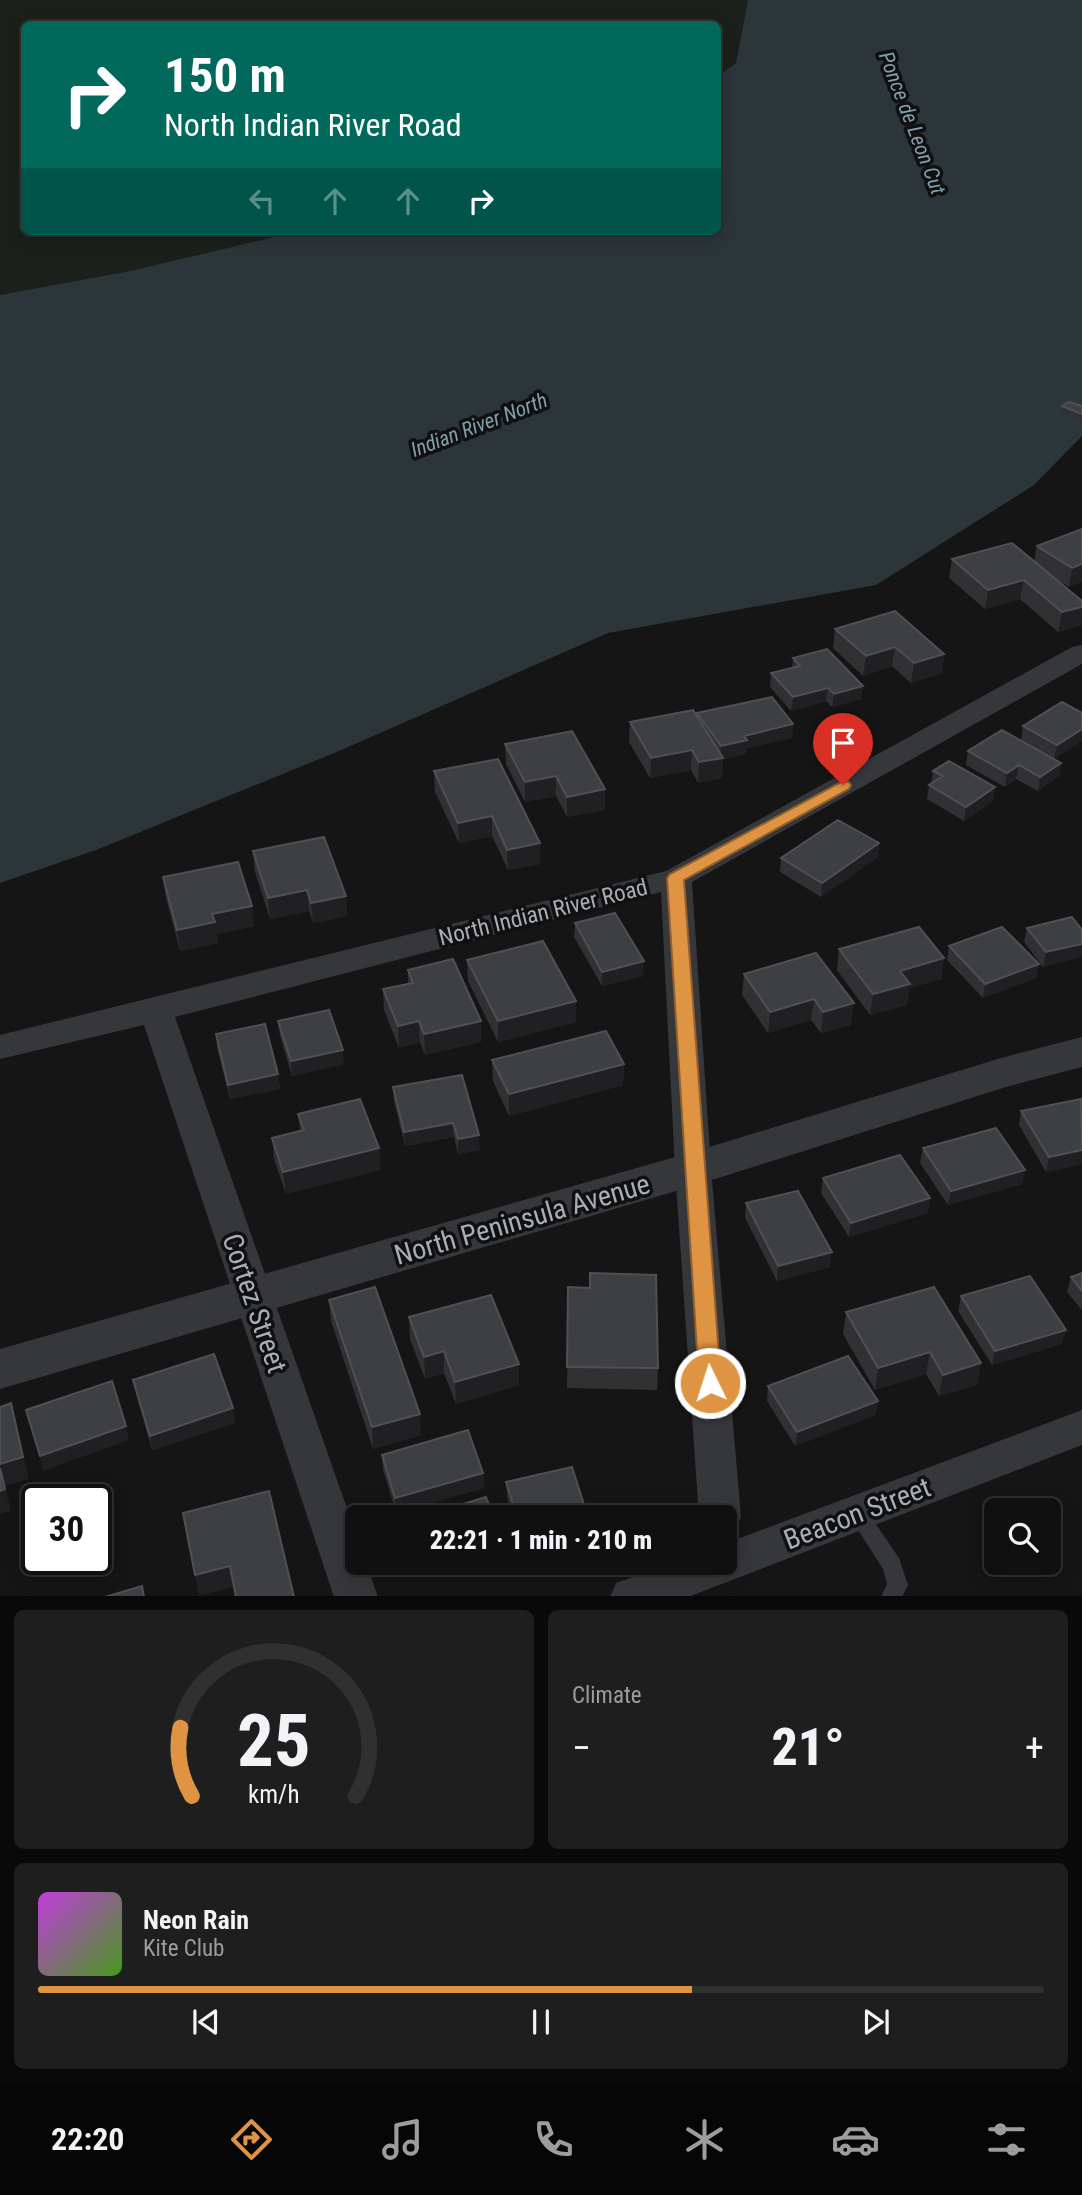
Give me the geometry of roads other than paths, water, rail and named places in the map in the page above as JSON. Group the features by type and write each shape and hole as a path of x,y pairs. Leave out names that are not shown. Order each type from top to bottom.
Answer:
{"street":[{"name":"North Indian River Road","path":"0,1047 676,878 1082,653"},
{"path":"676,878 693,1169 719,1505"},
{"name":"Cortez Street","path":"156,1010 356,1596"},
{"name":"North Peninsula Avenue","path":"0,1368 693,1169 1001,1073 1082,1052"},
{"name":"Beacon Street","path":"737,1559 1082,1427"},
{"name":"Beacon Street","path":"635,1596 693,1575"}],"lane":[{"path":"857,1513 892,1564 898,1585 892,1596"}],"water":[{"path":"748,0 1082,0 1082,436 1034,485 876,585 608,633 339,751 96,850 0,883 0,295 130,271 282,235 721,235 721,74 736,63"}],"water label":[{"name":"Ponce de Leon Cut","path":"912,123"},
{"name":"Indian River North","path":"479,425"}]}
